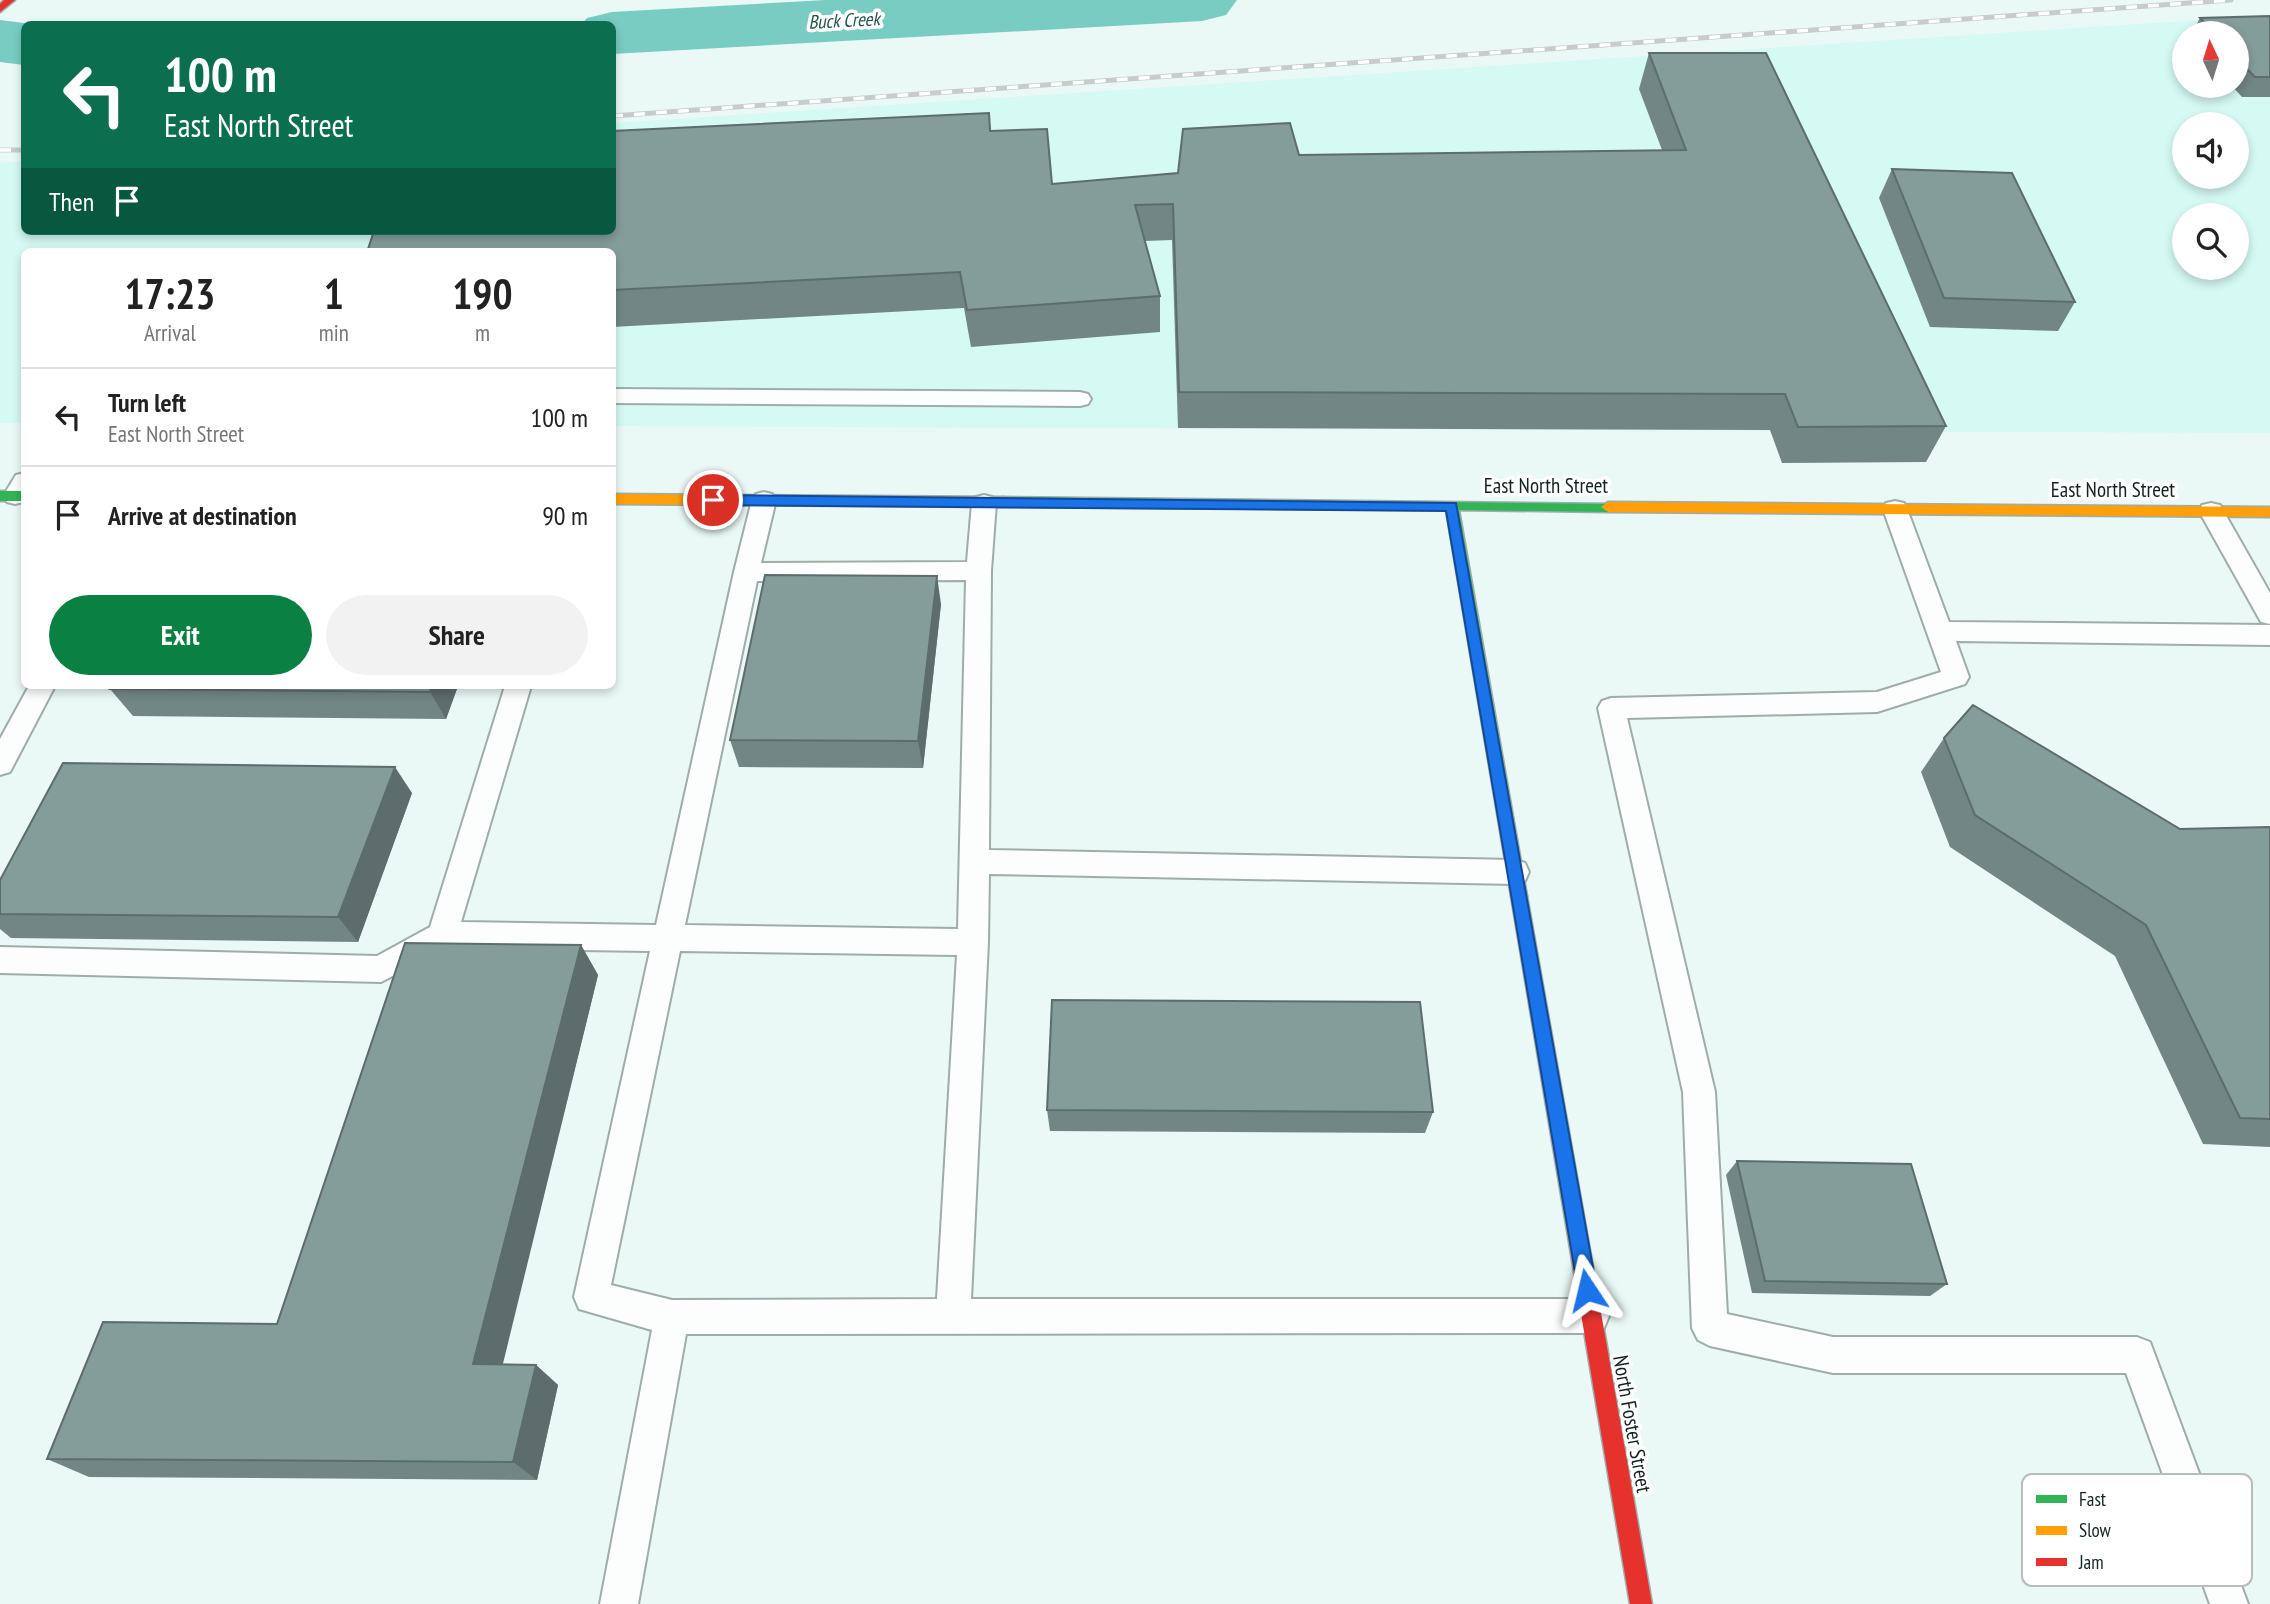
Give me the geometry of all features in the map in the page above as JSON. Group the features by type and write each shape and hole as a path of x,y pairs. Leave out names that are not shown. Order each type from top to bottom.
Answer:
{"main road":[{"path":"0,9 10,0"},
{"name":"East North Street","path":"616,499 2270,512"},
{"name":"North Foster Street","path":"1452,507 1641,1604"}],"lane":[{"path":"616,396 1080,399"},
{"path":"764,500 746,572 591,1297 672,1317 1592,1317"},
{"path":"953,1316 973,942 979,570 984,503"},
{"path":"1895,509 1956,677 1877,702 1611,708 1699,1092 1710,1328 1833,1355 2137,1355 2180,1474"},
{"path":"2211,511 2270,615"},
{"path":"746,572 979,570"},
{"path":"1939,631 2270,635"},
{"path":"0,764 40,689"},
{"path":"443,935 517,689"},
{"path":"974,862 1515,872"},
{"path":"0,960 381,969 443,935 973,942"},
{"path":"619,1604 672,1317"},
{"path":"2221,1586 2228,1604"}],"shaded area":[{"path":"2247,17 2270,47 2270,433 616,426 616,248 21,248 21,423 0,423 0,163 21,161 21,235 616,235 616,123 2172,22 2172,98 2249,98 2249,21 2185,21"}],"building":[{"path":"2270,16 2270,77 2255,77 2249,71 2249,21 2203,21 2200,18"},
{"path":"1649,53 1766,53 1946,426 1798,427 1785,394 1179,392 1173,204 1135,205 1160,296 967,310 960,272 616,290 616,248 368,248 373,235 616,235 616,131 989,113 990,131 1047,129 1052,184 1178,173 1183,129 1290,123 1299,155 1686,150"},
{"path":"1892,169 2012,173 2075,302 1944,298"},
{"path":"765,575 937,576 918,741 730,740"},
{"path":"110,689 431,689 430,692"},
{"path":"1973,705 2180,829 2270,827 2270,1119 2240,1118 2146,925 1975,815 1944,738"},
{"path":"63,763 395,767 338,917 0,914 0,880"},
{"path":"405,943 581,945 473,1364 536,1365 513,1462 47,1459 103,1322 277,1324"},
{"path":"1052,1000 1420,1002 1433,1112 1047,1110"},
{"path":"1737,1161 1911,1164 1947,1284 1765,1281"}],"waterway":[{"name":"Buck Creek","path":"616,33 1202,0"},
{"name":"Buck Creek","path":"0,41 21,44"}],"railway":[{"path":"616,116 2231,0"},
{"path":"0,150 21,150"}],"traffic: fast":[{"path":"0,496 21,496"},
{"path":"1003,502 1608,507"},
{"path":"1452,507 1519,896"}],"traffic: slow":[{"path":"616,499 1003,502"},
{"path":"1608,507 2270,512"},
{"path":"1519,896 1586,1284"}],"traffic: jam":[{"path":"0,9 10,0"},
{"path":"1586,1284 1641,1604"}],"route":[{"path":"713,500 1452,507 1587,1290"}]}
